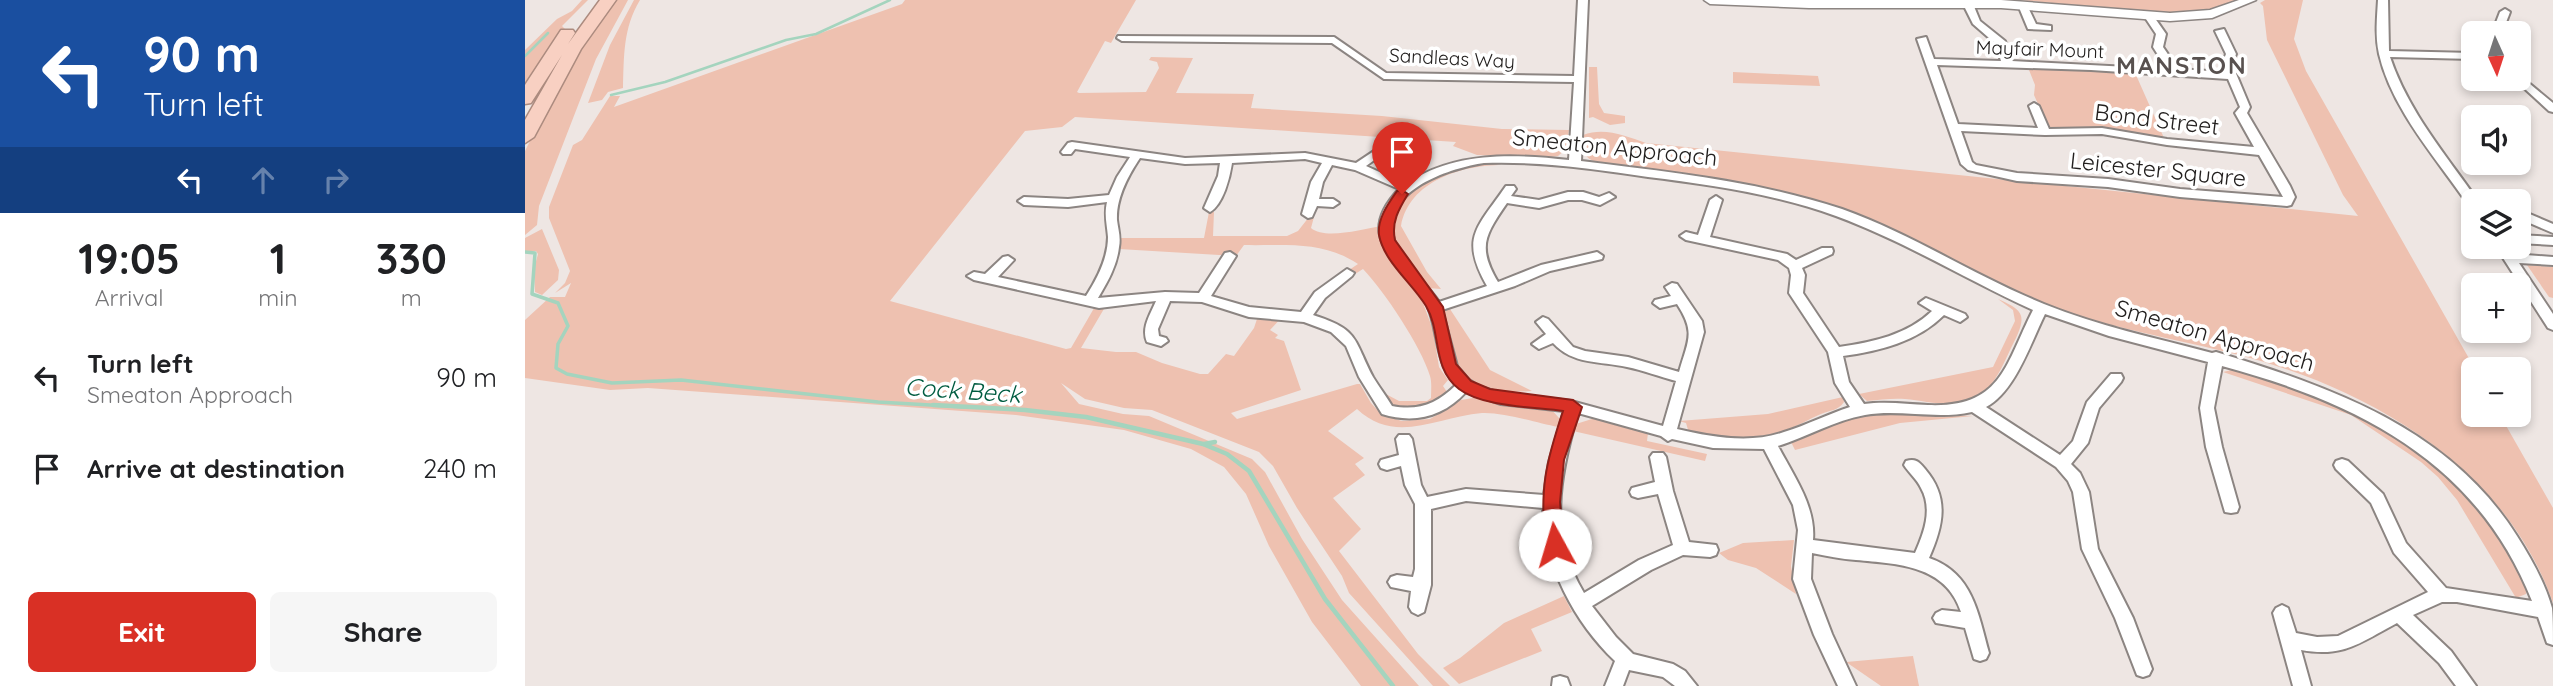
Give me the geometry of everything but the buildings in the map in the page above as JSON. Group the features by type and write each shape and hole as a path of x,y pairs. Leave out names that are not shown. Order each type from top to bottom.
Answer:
{"highway":[{"path":"525,99 555,50 592,0"},
{"path":"525,137 573,49 608,0"}],"street":[{"path":"1576,164 1583,0"},
{"path":"1710,0 2023,5 2148,16 2212,14 2250,0"},
{"path":"2383,0 2380,28 2384,54 2393,82 2464,189"},
{"path":"1968,4 1976,22 2001,43 2008,66"},
{"path":"2023,5 2032,27 2047,28"},
{"path":"2502,21 2505,12"},
{"path":"2148,16 2161,34 2158,47 2175,73"},
{"name":"Leicester Square","path":"1922,38 1967,164 1981,172 2287,202 2289,197 2286,189 2265,152 2249,133 2241,113 2245,107 2226,61 2231,54 2220,31"},
{"name":"Sandleas Way","path":"1122,38 1334,40 1384,75 1579,79"},
{"path":"2384,54 2461,56"},
{"name":"Mayfair Mount","path":"1931,62 2232,75"},
{"path":"2531,89 2553,109"},
{"path":"2034,106 2045,132"},
{"name":"Bond Street","path":"1955,127 2045,132 2102,131 2167,142 2265,152"},
{"path":"1358,167 1389,144 1407,147"},
{"path":"1067,152 1072,145 1083,145 1136,156 1185,160 1305,156 1358,167 1408,188"},
{"path":"1089,301 1101,282 1110,257 1114,239 1111,219 1119,179 1136,156"},
{"path":"1210,208 1224,177 1226,160"},
{"path":"1330,160 1319,173 1313,187 1311,208 1333,203"},
{"name":"Smeaton Approach","path":"1465,385 1448,365 1435,307 1395,254 1388,240 1386,230 1393,204 1408,188 1444,169 1479,160 1576,164 1727,183 1810,203 1892,235 1984,283 2041,308 2094,326 2287,377 2325,391 2381,420 2434,455 2466,483 2505,528 2525,561 2553,637"},
{"path":"1202,194 1216,194"},
{"path":"1494,287 1480,265 1476,250 1479,237 1507,194 1539,204 1568,196 1583,196 1600,201 1609,197"},
{"path":"1024,201 1068,203 1114,198"},
{"path":"1703,238 1716,200"},
{"path":"2531,219 2553,229"},
{"path":"1686,236 1782,257 1795,266 1798,275 1796,293 1835,352 1842,383 1860,410"},
{"path":"2531,240 2553,241"},
{"path":"1795,266 1827,251"},
{"path":"1435,307 1546,268 1597,256"},
{"path":"2531,257 2553,261"},
{"path":"2510,259 2553,325"},
{"path":"1008,260 981,277 1099,303 1165,296 1202,298 1249,312 1305,317 1336,330 1352,344 1366,377 1387,410 1405,415 1426,412 1448,403 1465,385 1487,395 1573,407 1668,435 1713,444 1769,443 1860,410 1887,407 1950,410 1974,406 1997,391 2041,308"},
{"path":"1202,298 1227,261 1207,266"},
{"path":"1305,317 1337,277"},
{"path":"1660,303 1676,293 1695,321 1697,332 1668,435"},
{"path":"1161,341 1152,339 1151,329 1165,296"},
{"path":"1926,303 1960,317"},
{"path":"1835,352 1869,347 1915,332 1930,323 1941,310"},
{"path":"1543,322 1568,350 1583,356 1628,362 1685,379"},
{"path":"1539,344 1555,336"},
{"path":"2216,357 2207,408 2214,447 2231,507"},
{"path":"2061,463 2080,443 2092,406 2116,378"},
{"path":"1974,406 2061,463 2078,484 2090,549 2124,618 2143,669"},
{"path":"1573,407 1556,460 1551,502 1555,545 1566,579 1611,647 1636,667 1671,670 1688,686"},
{"path":"1404,439 1413,485 1423,504 1422,585 1418,607"},
{"path":"1769,443 1801,505 1805,530 1802,579 1808,600 1847,686"},
{"path":"1658,457 1662,487 1673,509 1682,548"},
{"path":"1387,464 1408,458"},
{"path":"1912,465 1932,490 1937,509 1934,529 1920,561"},
{"path":"2342,465 2377,499 2400,548 2442,595"},
{"path":"1638,492 1662,487"},
{"path":"1423,504 1466,495 1551,502"},
{"path":"1804,545 1852,553 1897,555 1920,561 1950,578 1966,600 1980,653"},
{"path":"1581,604 1645,565 1682,548 1710,550"},
{"path":"1397,582 1422,585"},
{"path":"2290,640 2317,645 2340,644 2426,600 2442,595 2457,595 2545,611"},
{"path":"2282,613 2302,686"},
{"path":"2399,614 2445,657 2467,686"},
{"path":"1942,618 1971,621"},
{"path":"1615,686 1625,659"}],"shaded area":[{"path":"582,0 588,0 562,26 565,29 525,91 525,50 557,19 572,11"},
{"path":"613,0 628,0 596,59 539,206 537,225 525,235 525,151 564,73"},
{"path":"634,0 640,0 627,32 623,88 608,92 602,100 588,103 610,45"},
{"path":"905,0 1136,0 1111,43 1105,41 1077,92 1079,93 1146,92 1159,68 1157,62 1149,60 1151,57 1193,58 1176,93 1254,94 1251,108 1382,116 1502,129 1569,130 1566,149 1558,156 1544,158 1477,155 1453,146 1456,142 1075,117 1062,127 1025,131 890,301 1066,349 1071,348 1097,303 1108,302 1081,348 1136,352 1200,374 1208,374 1226,354 1234,356 1254,328 1259,313 1284,315 1270,330 1278,335 1275,338 1284,341 1301,390 1231,413 1237,419 1357,384 1360,384 1382,415 1402,421 1430,419 1461,400 1473,398 1550,408 1560,419 1558,427 1510,416 1482,413 1401,427 1371,420 1357,409 1328,431 1364,458 1355,464 1365,475 1333,498 1361,529 1339,551 1418,654 1450,686 1433,686 1349,593 1342,576 1273,466 1259,452 1152,410 1124,408 1085,399 1061,383 1079,404 1123,414 1149,416 1252,459 1265,472 1302,539 1342,600 1419,686 1361,686 1312,622 1269,546 1246,494 1224,467 1191,449 1124,430 1016,415 648,388 610,390 525,378 525,320 550,297 565,297 571,283 555,293 565,283 570,271 549,218 549,207 573,145 582,140 610,96 620,96 614,107 902,4"},
{"path":"2011,0 2237,0 2213,8 2157,13"},
{"path":"2265,0 2303,0 2294,39 2306,71 2468,357 2461,357 2461,427 2507,427 2553,508 2553,603 2531,555 2503,512 2468,474 2428,441 2384,413 2337,389 2239,355 2067,312 2017,292 1891,229 1839,208 1749,184 1597,162 1588,158 1583,149 1583,135 1607,132 1646,143 2358,216 2343,195 2267,40 2263,6 2260,3"},
{"path":"1589,67 1597,67 1599,104 1604,113 1625,116 1625,123 1610,125 1593,117 1589,118"},
{"path":"2029,70 2092,70 2136,75 2164,138 2097,128 2065,131 2049,129 2034,95 2035,85"},
{"path":"1733,72 1818,76 1820,86 1733,83"},
{"path":"1485,163 1502,165 1470,168 1439,179 1415,197 1406,210 1401,226 1427,272 1441,289 1428,288 1395,245 1392,226 1395,210 1404,197 1433,177"},
{"path":"1209,212 1214,212 1213,236 1287,236 1298,231 1309,217 1314,217 1311,228 1325,233 1345,233 1381,226 1385,249 1423,303 1433,330 1439,367 1448,380 1443,386 1447,392 1428,407 1390,407 1382,392 1399,401 1427,401 1431,398 1430,376 1419,350 1391,305 1363,269 1355,274 1349,270 1358,264 1344,256 1317,248 1289,245 1244,245 1236,256 1119,249 1120,238 1204,238"},
{"path":"542,229 559,270 558,280 542,295 535,292 534,269 538,254 536,251 525,251 525,238"},
{"path":"2527,265 2553,267 2553,298 2549,297"},
{"path":"1998,299 2020,313 2020,330 2002,367 1983,393 1974,399 1955,404 1900,399 1867,401 1859,394 1993,367 2015,321 2013,310"},
{"path":"1448,306 1490,370 1532,391 1492,389 1456,370 1442,316"},
{"path":"2240,368 2350,409 2379,425 2432,463 2476,507 2495,533 2512,560 2527,590 2526,594 2516,598 2457,500 2421,462 2351,415 2223,372"},
{"path":"1843,397 1844,402 1836,409 1786,430 1762,436 1726,437 1689,433 1686,423 1679,421 1768,414"},
{"path":"1877,411 1973,416 1900,423 1795,450 1791,442 1827,425"},
{"path":"1595,418 1648,433 1647,441 1707,454 1705,461 1573,431 1576,424"},
{"path":"1794,540 1791,566 1796,594 1756,568 1728,560 1719,553 1743,543"},
{"path":"1564,596 1572,612 1531,629 1542,651 1459,684 1443,668 1504,623"},
{"path":"1913,656 1919,686 1881,686 1846,662"}],"waterway":[{"path":"611,95 665,82 786,40 816,34 890,0"},
{"path":"525,56 548,33"},
{"name":"Cock Beck","path":"525,252 535,253 532,294 558,303 568,326 558,344 556,368 567,374 612,383 681,380 878,402 965,407"},
{"name":"Cock Beck","path":"933,405 1025,410 1086,417 1203,444 1227,454 1249,471 1325,599 1393,686"},
{"name":"Cock Beck","path":"1204,444 1215,442"}],"district":[{"name":"MANSTON","path":"2182,65"}],"route":[{"path":"1402,194 1393,204 1389,215 1386,230 1388,240 1395,254 1435,307 1448,365 1465,385 1487,395 1573,407 1556,460 1551,502 1555,545"}]}
